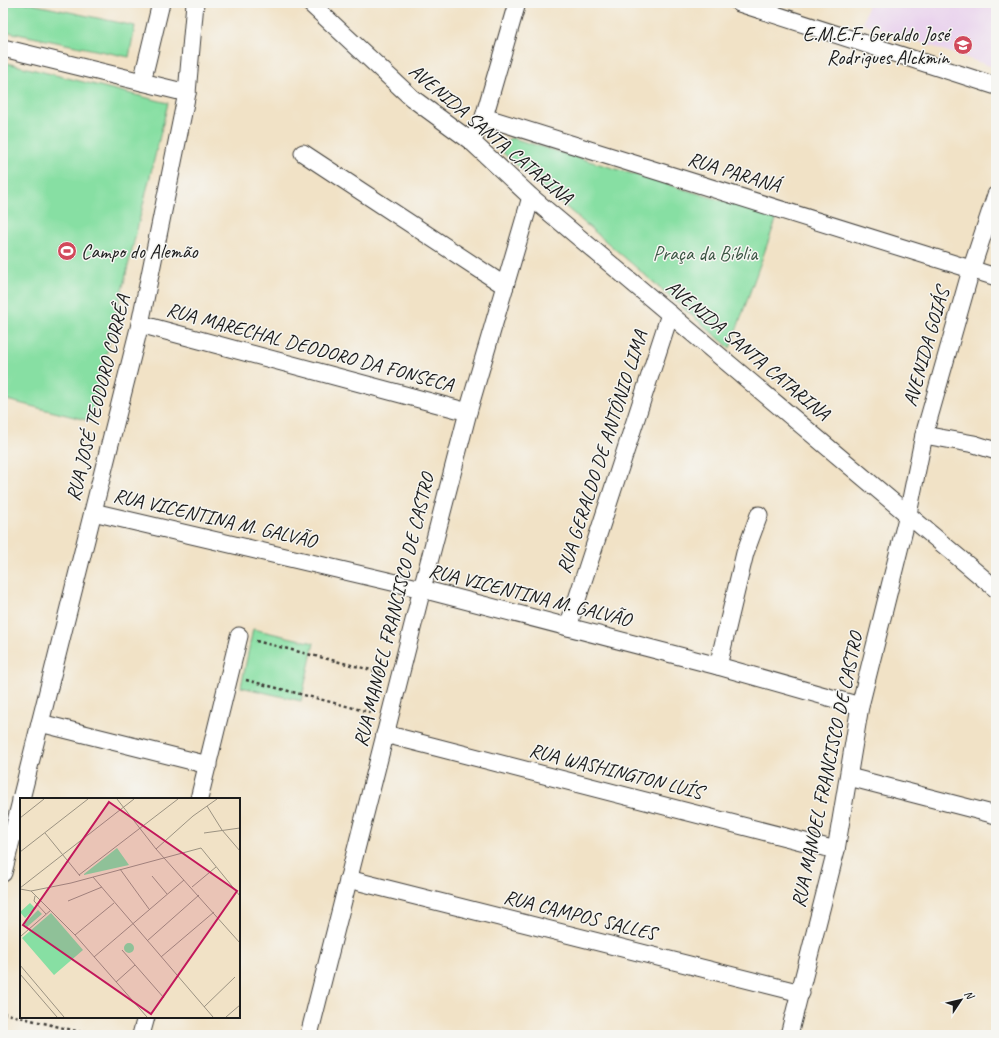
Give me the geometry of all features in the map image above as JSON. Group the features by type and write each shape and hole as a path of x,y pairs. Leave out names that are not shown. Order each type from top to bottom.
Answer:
{"street":[{"path":"142,82 162,3"},
{"name":"RUA JOSÉ TEODORO CORRÊA","path":"21,798 140,324 187,93 195,3"},
{"name":"AVENIDA SANTA CATARINA","path":"310,3 412,98 472,142 531,197 996,588"},
{"path":"472,142 484,116 518,3"},
{"path":"739,3 996,86"},
{"path":"3,48 187,93"},
{"name":"RUA PARANÁ","path":"484,116 996,277"},
{"path":"303,153 505,286"},
{"name":"AVENIDA GOIÁS","path":"908,514 924,435 971,270 996,195"},
{"name":"RUA MANOEL FRANCISCO DE CASTRO","path":"309,1035 399,677 468,412 531,197"},
{"name":"RUA GERALDO DE ANTÔNIO LIMA","path":"568,627 670,314"},
{"name":"RUA MARECHAL DEODORO DA FONSECA","path":"140,324 468,412"},
{"path":"924,435 974,444 996,451"},
{"name":"RUA VICENTINA M. GALVÃO","path":"93,512 422,589 718,666 860,706"},
{"name":"RUA MANOEL FRANCISCO DE CASTRO","path":"789,1035 801,993 836,850 860,706 908,514"},
{"path":"718,666 745,553 758,516"},
{"path":"199,798 239,636"},
{"path":"40,723 208,765"},
{"name":"RUA WASHINGTON LUÍS","path":"385,734 836,850"},
{"path":"849,777 996,815"},
{"name":"RUA JOSÉ TEODORO CORRÊA","path":"3,873 20,804"},
{"name":"RUA CAMPOS SALLES","path":"348,879 801,993"},
{"path":"141,1035 146,1018"}],"path":[{"path":"239,636 399,677"},
{"path":"230,676 389,717"},
{"path":"3,1013 20,1017"},
{"path":"23,1018 92,1035"}],"shaded area":[{"name":"E.M.E.F. Geraldo José Rodrigues Alckmin","path":"868,3 996,3 996,68 863,23"}],"green space":[{"path":"7,3 27,3 135,26 129,57 3,31"},
{"name":"Campo do Alemão","path":"3,62 168,103 90,421 3,399"},
{"name":"Praça da Bíblia","path":"512,138 777,217 730,348 503,153 503,143"},
{"path":"253,629 314,643 301,701 241,687"}],"place":[{"name":"E.M.E.F. Geraldo José Rodrigues Alckmin","path":"963,45"},
{"name":"Campo do Alemão","path":"67,251"}]}
